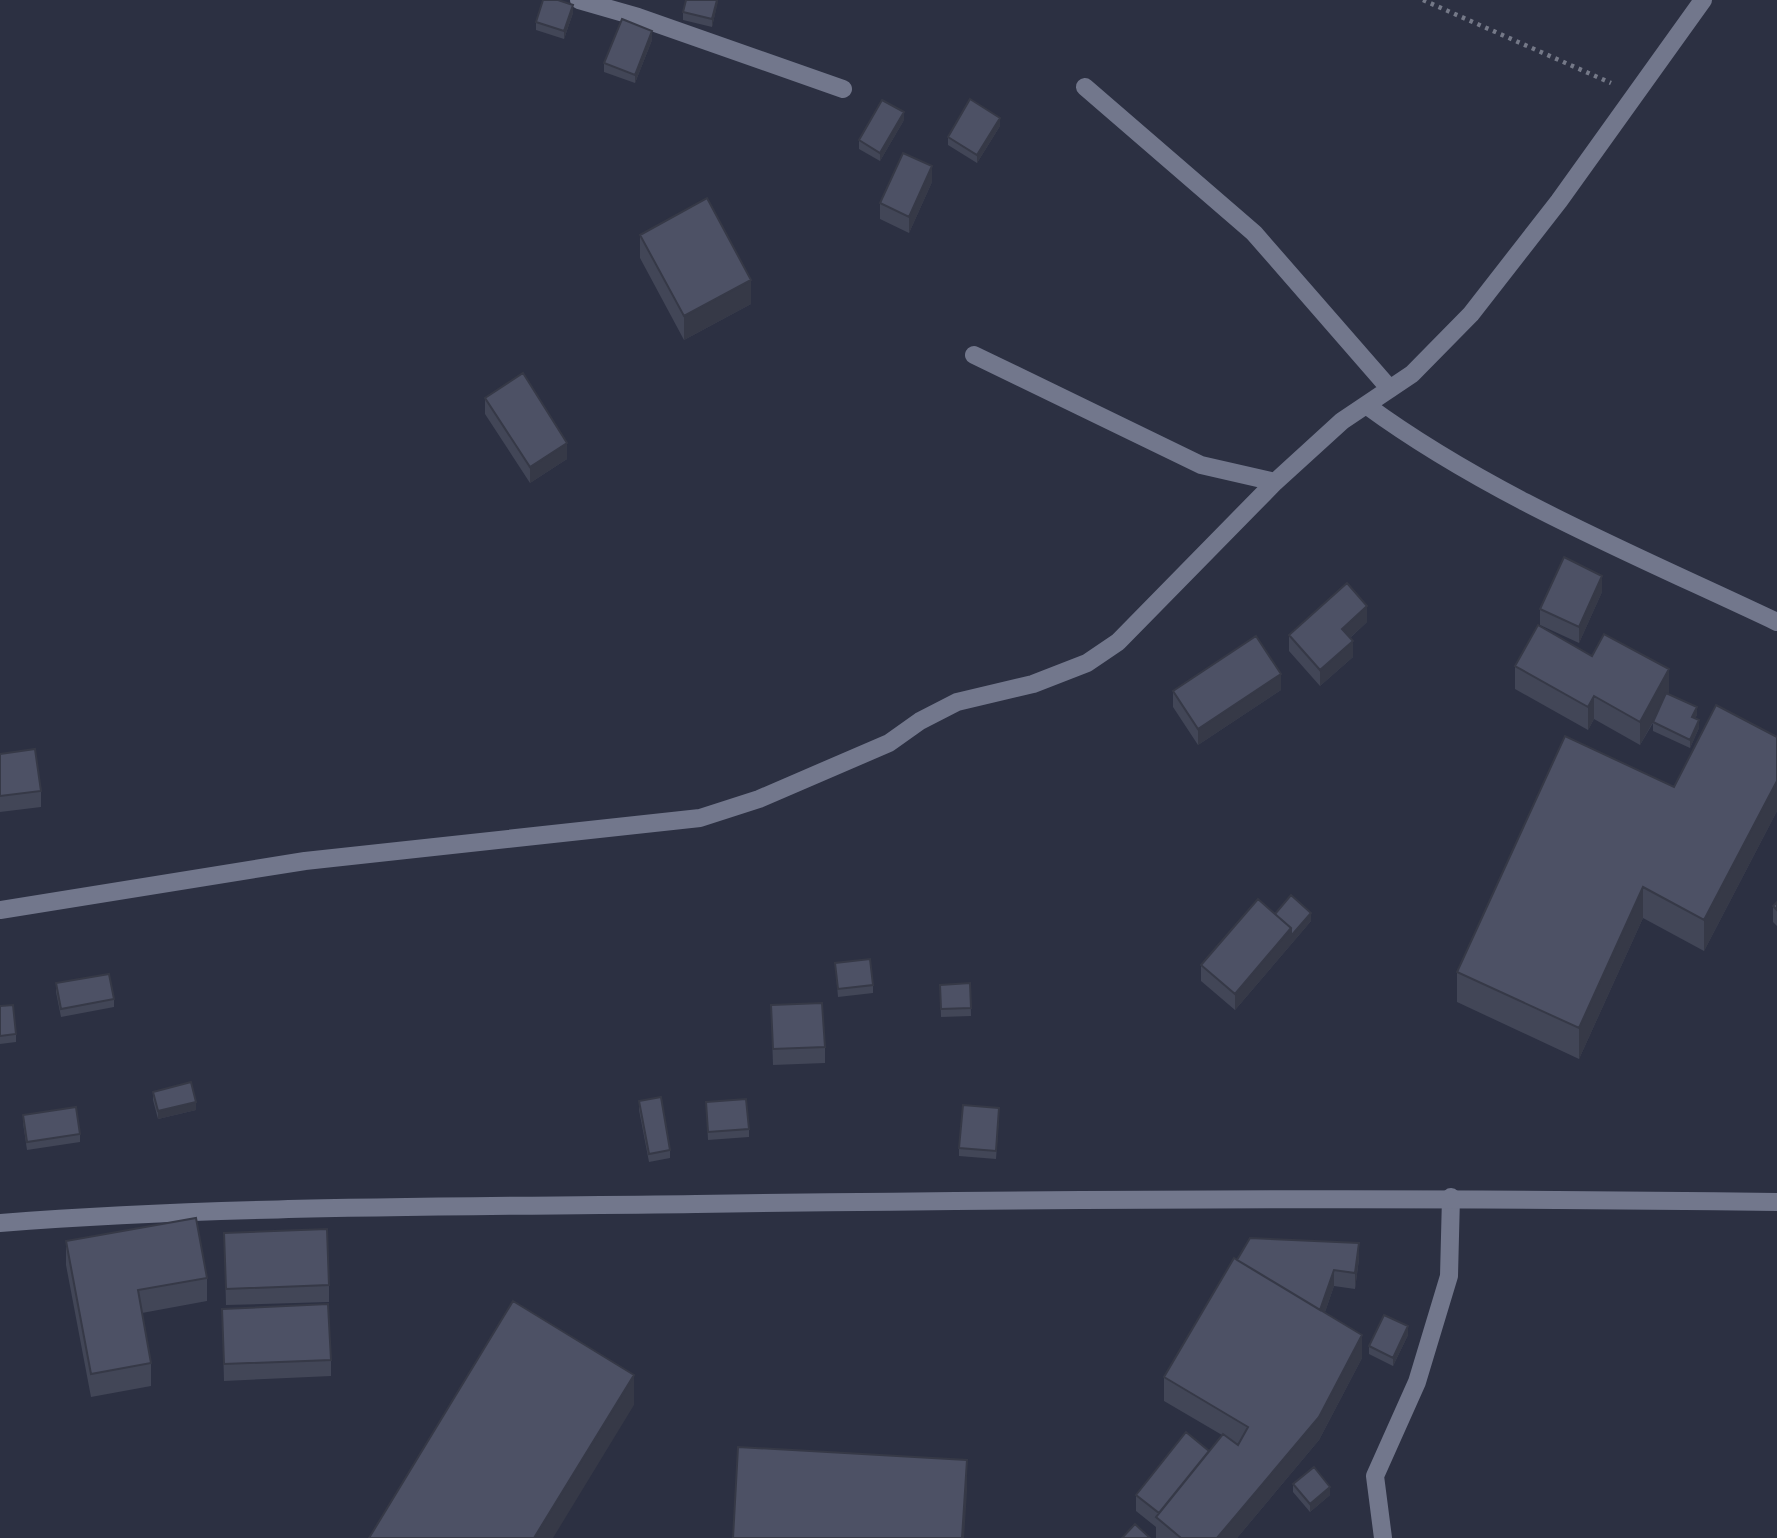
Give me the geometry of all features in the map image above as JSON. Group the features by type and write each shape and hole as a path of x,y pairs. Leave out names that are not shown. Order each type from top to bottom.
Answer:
{"street":[{"path":"579,0 638,16 843,89"},
{"path":"0,910 305,861 700,818 735,807 889,743 957,702 1033,684 1087,663 1118,642 1275,482 1342,421 1412,374 1471,314 1559,201 1703,0"},
{"path":"1085,87 1254,233 1390,388"},
{"path":"974,355 1201,465 1275,482"},
{"path":"1366,405 1421,445 1593,535 1777,622"},
{"path":"0,1223 99,1215 552,1206 1451,1197 1777,1202"},
{"path":"1383,1538 1375,1476 1417,1382 1449,1276 1451,1197"}],"path":[{"path":"1423,0 1635,94"}],"building":[{"path":"543,0 558,0 573,5 564,31 536,22"},
{"path":"686,0 717,0 712,19 683,12"},
{"path":"622,19 652,31 635,75 604,63"},
{"path":"970,99 1000,118 977,155 948,137"},
{"path":"882,100 904,112 880,153 859,140"},
{"path":"903,153 932,166 909,217 880,203"},
{"path":"707,198 751,280 684,316 640,235"},
{"path":"523,373 567,443 530,467 485,398"},
{"path":"1564,557 1602,576 1579,627 1540,609"},
{"path":"1347,583 1367,606 1342,629 1353,641 1320,670 1289,635"},
{"path":"1538,625 1592,656 1604,634 1669,669 1640,722 1594,696 1588,707 1515,666"},
{"path":"1256,636 1281,674 1198,729 1173,691"},
{"path":"1666,693 1697,707 1692,717 1699,720 1690,740 1653,722"},
{"path":"1716,705 1777,737 1777,781 1704,920 1643,887 1579,1028 1457,972 1565,736 1674,787"},
{"path":"35,749 41,791 0,796 0,754"},
{"path":"1291,895 1311,913 1291,936 1291,928 1275,914"},
{"path":"1258,899 1291,928 1235,994 1201,965"},
{"path":"870,959 873,985 838,989 835,963"},
{"path":"109,974 114,999 61,1009 56,983"},
{"path":"970,983 971,1008 941,1009 940,985"},
{"path":"822,1003 825,1047 773,1049 771,1005"},
{"path":"13,1005 16,1034 0,1036 0,1006"},
{"path":"191,1082 196,1102 158,1111 153,1092"},
{"path":"661,1097 670,1150 649,1154 639,1101"},
{"path":"746,1099 749,1129 708,1132 706,1102"},
{"path":"963,1105 999,1108 996,1151 959,1148"},
{"path":"76,1107 80,1134 27,1142 23,1115"},
{"path":"196,1218 207,1278 138,1290 151,1363 91,1374 66,1241"},
{"path":"327,1229 329,1285 226,1289 224,1233"},
{"path":"1250,1238 1359,1243 1355,1273 1334,1270 1320,1310 1237,1260"},
{"path":"1234,1258 1362,1335 1319,1417 1217,1538 1181,1538 1156,1517 1223,1434 1238,1445 1248,1427 1164,1377"},
{"path":"513,1301 634,1375 534,1538 369,1538"},
{"path":"328,1304 331,1360 224,1364 222,1309"},
{"path":"1384,1315 1408,1326 1393,1358 1369,1346"},
{"path":"1186,1432 1209,1451 1159,1513 1136,1495"},
{"path":"738,1447 967,1460 962,1538 733,1538"},
{"path":"1314,1467 1330,1487 1310,1504 1293,1484"},
{"path":"1135,1524 1150,1538 1122,1538"}]}
